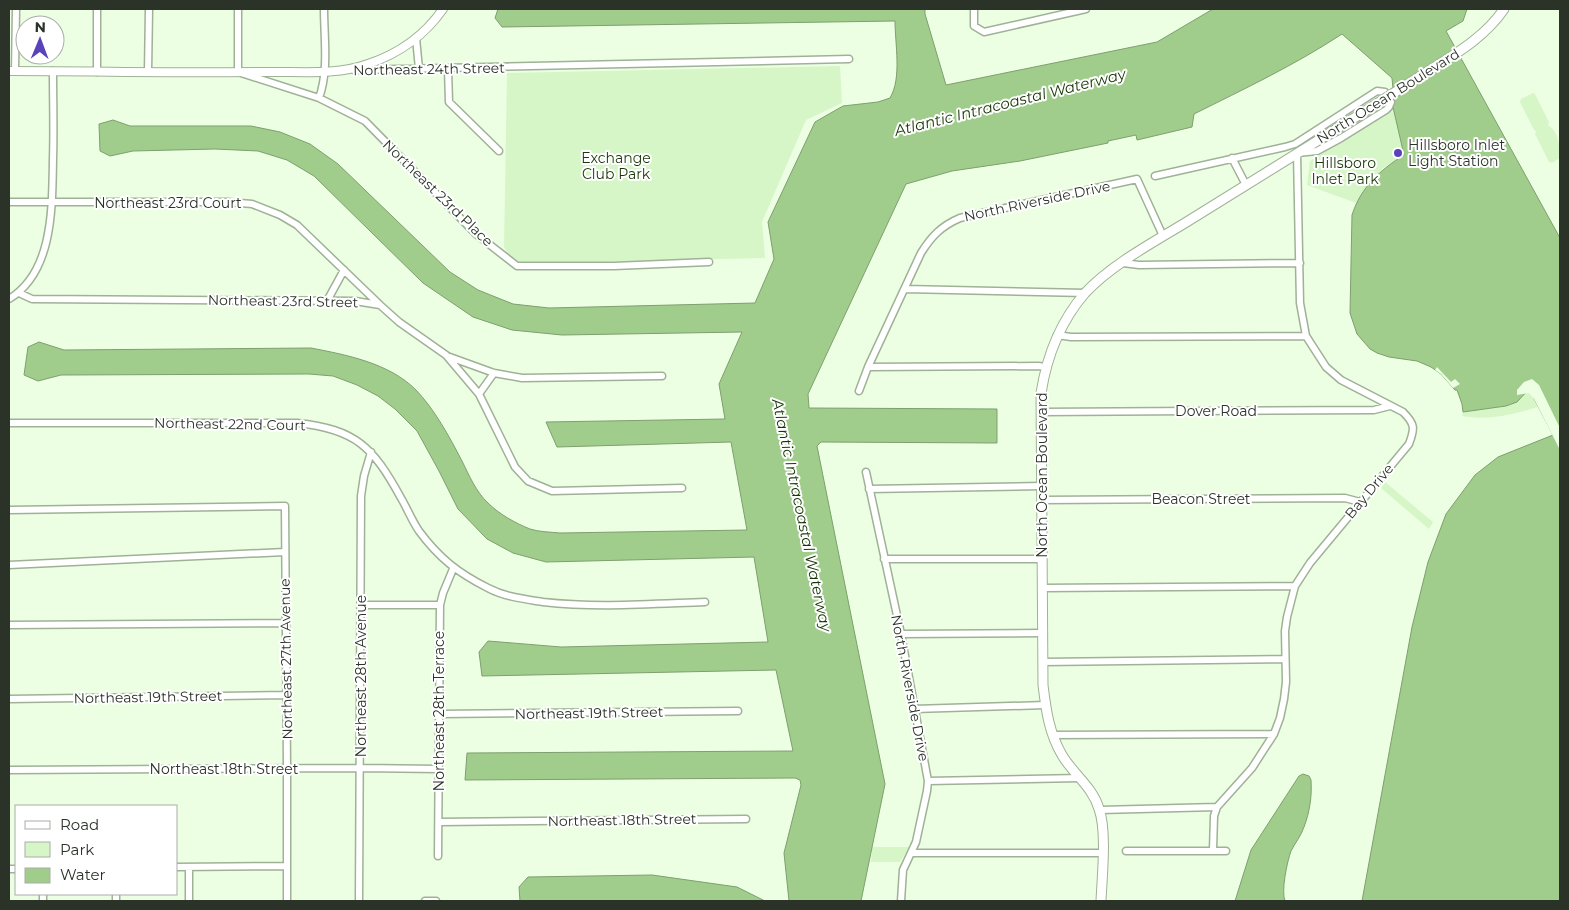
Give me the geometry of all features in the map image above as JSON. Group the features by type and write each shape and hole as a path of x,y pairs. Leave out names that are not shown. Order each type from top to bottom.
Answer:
{"main road":[{"name":"North Ocean Boulevard","path":"1101,901 1102,826 1100,810 1088,787 1062,756 1053,736 1045,705 1042,588 1041,392 1046,367 1057,335 1074,307 1086,293 1096,282 1123,262 1360,115 1470,44 1488,29 1504,9"}],"street":[{"path":"12,71 16,9"},
{"path":"97,9 97,72"},
{"path":"148,72 149,9"},
{"path":"238,9 238,72"},
{"path":"319,98 324,87 324,9"},
{"path":"340,70 368,65 386,57 416,38 436,19 443,9"},
{"path":"974,9 974,26 984,32 1086,9"},
{"path":"416,38 419,69"},
{"name":"Northeast 24th Street","path":"12,71 324,71 849,59"},
{"path":"448,69 449,102 499,152"},
{"path":"9,299 19,293 32,276 49,234 52,203 53,71"},
{"name":"Northeast 23rd Place","path":"238,72 319,98 365,121 476,234 516,266 614,266 709,262"},
{"path":"1155,176 1296,144 1377,92 1384,92 1390,98 1391,104 1386,110 1341,138 1317,151 1297,153"},
{"name":"Bay Drive","path":"1217,807 1252,768 1274,734 1284,699 1287,617 1295,586 1310,563 1409,444 1414,430 1411,420 1403,412 1341,380 1326,367 1306,336 1300,303 1297,153"},
{"path":"1232,158 1246,185"},
{"name":"North Riverside Drive","path":"859,391 868,367 921,253 930,239 949,222 960,218 1137,180 1163,236"},
{"name":"Northeast 23rd Court","path":"9,202 228,202 252,204 280,215 297,225 380,305"},
{"path":"1123,262 1138,265 1300,263"},
{"path":"327,301 344,270"},
{"path":"905,289 1086,293"},
{"name":"Northeast 23rd Street","path":"19,293 32,299 355,301 380,305"},
{"path":"380,305 399,322 446,355 494,373 522,378 662,376"},
{"path":"1057,335 1071,338 1306,336"},
{"path":"446,355 479,394 515,467 528,481 552,490 571,491 682,488"},
{"path":"868,367 1046,367"},
{"path":"479,394 494,373"},
{"name":"Dover Road","path":"1041,412 1374,410 1390,406"},
{"name":"Northeast 22nd Court","path":"9,423 297,423 320,425 336,430 356,440 371,452 382,466 418,529 436,552 454,569 490,589 518,599 572,605 705,602"},
{"name":"Northeast 28th Avenue","path":"360,901 361,496 364,476 371,452"},
{"name":"North Riverside Drive","path":"866,472 928,781 916,842 903,870 901,901"},
{"path":"869,489 1042,486"},
{"name":"Beacon Street","path":"1042,500 1346,498 1360,502"},
{"name":"Northeast 27th Avenue","path":"9,510 285,506 287,901"},
{"path":"9,565 285,552"},
{"path":"884,558 1042,559"},
{"name":"Northeast 28th Terrace","path":"438,856 440,605 443,593 454,569"},
{"path":"1042,588 1295,586"},
{"path":"360,605 440,605"},
{"path":"9,625 286,623"},
{"path":"900,634 1043,633"},
{"path":"1043,662 1285,659"},
{"name":"Northeast 19th Street","path":"9,699 286,696"},
{"path":"914,709 1045,705"},
{"name":"Northeast 19th Street","path":"439,714 738,711"},
{"path":"1053,736 1274,734"},
{"name":"Northeast 18th Street","path":"9,770 439,769"},
{"path":"928,781 1080,778"},
{"path":"1100,810 1217,807 1214,816 1213,850"},
{"name":"Northeast 18th Street","path":"439,822 746,819"},
{"path":"1126,851 1226,851"},
{"path":"912,853 1102,853"},
{"path":"178,867 287,866"},
{"path":"189,901 190,867"},
{"path":"425,901 436,901"}],"green space":[{"name":"Exchange Club Park","path":"840,66 842,103 806,120 762,222 765,258 514,264 504,247 507,73"},
{"path":"1533,93 1549,122 1548,125 1555,131 1558,140 1560,158 1552,163 1549,162 1535,134 1536,131 1520,102 1521,99"},
{"name":"Hillsboro Inlet Park","path":"1394,110 1404,155 1383,168 1356,203 1307,185 1310,161"},
{"path":"1529,390 1538,407 1491,417 1462,416 1463,412 1506,406 1516,402"},
{"path":"1385,482 1433,522 1429,529 1381,488"},
{"path":"872,847 909,847 900,862 871,862"}],"water":[{"name":"Atlantic Intracoastal Waterway","path":"498,9 925,9 946,85 1157,42 1213,9 1467,9 1463,21 1446,31 1560,238 1560,901 1362,901 1412,627 1428,562 1446,514 1475,475 1498,457 1553,435 1529,389 1517,402 1506,406 1463,412 1457,390 1441,374 1417,361 1389,357 1377,353 1370,349 1357,334 1350,313 1352,215 1361,196 1372,180 1404,155 1393,107 1392,78 1342,34 1288,66 1194,114 1192,127 1137,140 1136,135 1108,141 1108,143 1020,161 952,171 906,184 808,394 809,408 997,409 997,443 821,442 817,446 885,784 861,901 789,901 784,853 801,785 800,780 795,778 465,780 467,753 793,751 776,670 482,676 479,652 488,641 561,647 768,642 754,557 546,562 513,553 487,539 458,509 417,431 395,409 378,396 357,385 333,376 309,374 61,375 38,381 24,375 28,347 39,342 64,350 311,348 339,354 367,362 393,373 416,390 441,424 480,494 497,511 524,527 537,531 560,533 747,530 731,442 557,447 546,422 725,419 719,384 742,332 562,335 512,330 473,317 423,283 314,176 287,160 258,151 215,149 133,151 110,156 100,151 99,124 113,120 130,126 251,126 280,132 310,144 338,164 450,272 478,290 513,304 549,308 755,303 774,259 768,222 815,122 843,106 878,102 890,98 896,81 895,21 502,27 495,18"},
{"path":"1303,774 1309,776 1311,780 1310,804 1304,827 1291,851 1288,862 1284,884 1285,901 1235,901 1251,850 1299,776"},
{"path":"652,875 737,887 765,901 520,901 519,887 528,877"}],"pier":[{"path":"1437,367 1451,382 1455,379 1460,384 1453,388 1435,370"},
{"path":"1532,379 1539,385 1560,428 1560,450 1534,399 1529,393 1517,395 1517,390 1524,382"}],"place":[{"name":"Hillsboro Inlet Light Station","path":"1398,153"}]}
